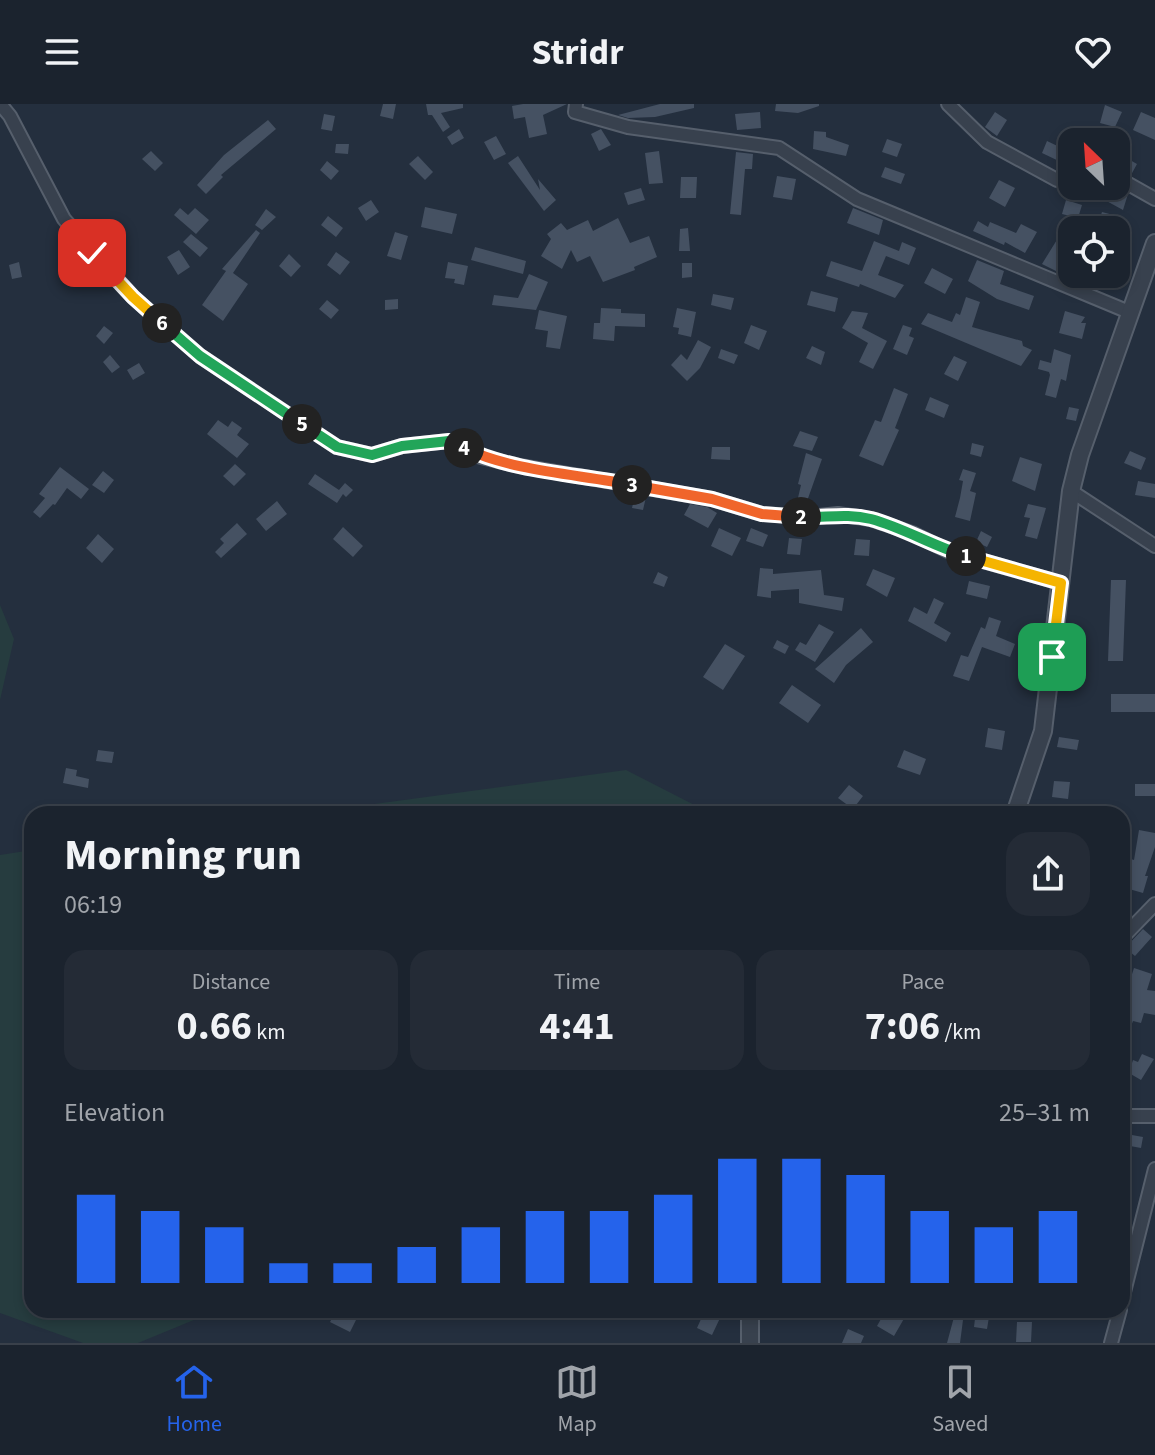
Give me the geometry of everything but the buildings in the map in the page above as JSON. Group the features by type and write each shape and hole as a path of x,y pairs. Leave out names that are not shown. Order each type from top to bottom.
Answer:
{"street":[{"path":"0,104 10,116 64,219 133,297 200,356 337,447 372,455 402,446 449,441 481,457 712,499 762,514 810,517 838,514 870,519 912,533 948,551 1061,583"},
{"path":"576,104 575,112 628,127 779,148 857,199 1129,312"},
{"path":"948,104 987,142 1058,180"},
{"path":"1130,185 1155,199"},
{"path":"1018,806 1043,731 1071,491 1098,398 1155,243"},
{"path":"1071,491 1155,546"},
{"path":"1130,930 1155,904"},
{"path":"1130,1116 1155,1116"},
{"path":"1130,1268 1155,1169"},
{"path":"750,1318 750,1343"},
{"path":"1111,1343 1118,1318"}],"green space":[{"path":"0,605 14,639 0,700"},
{"path":"626,770 696,806 359,806"},
{"path":"24,851 24,1318 199,1318 138,1343 83,1343 0,1313 0,855"}],"route":[{"path":"92,253 133,297 200,356 337,447 372,455 402,446 449,441 481,457 712,499 762,514 810,517 838,514 870,519 912,533 948,551 1061,583 1052,657"}]}
